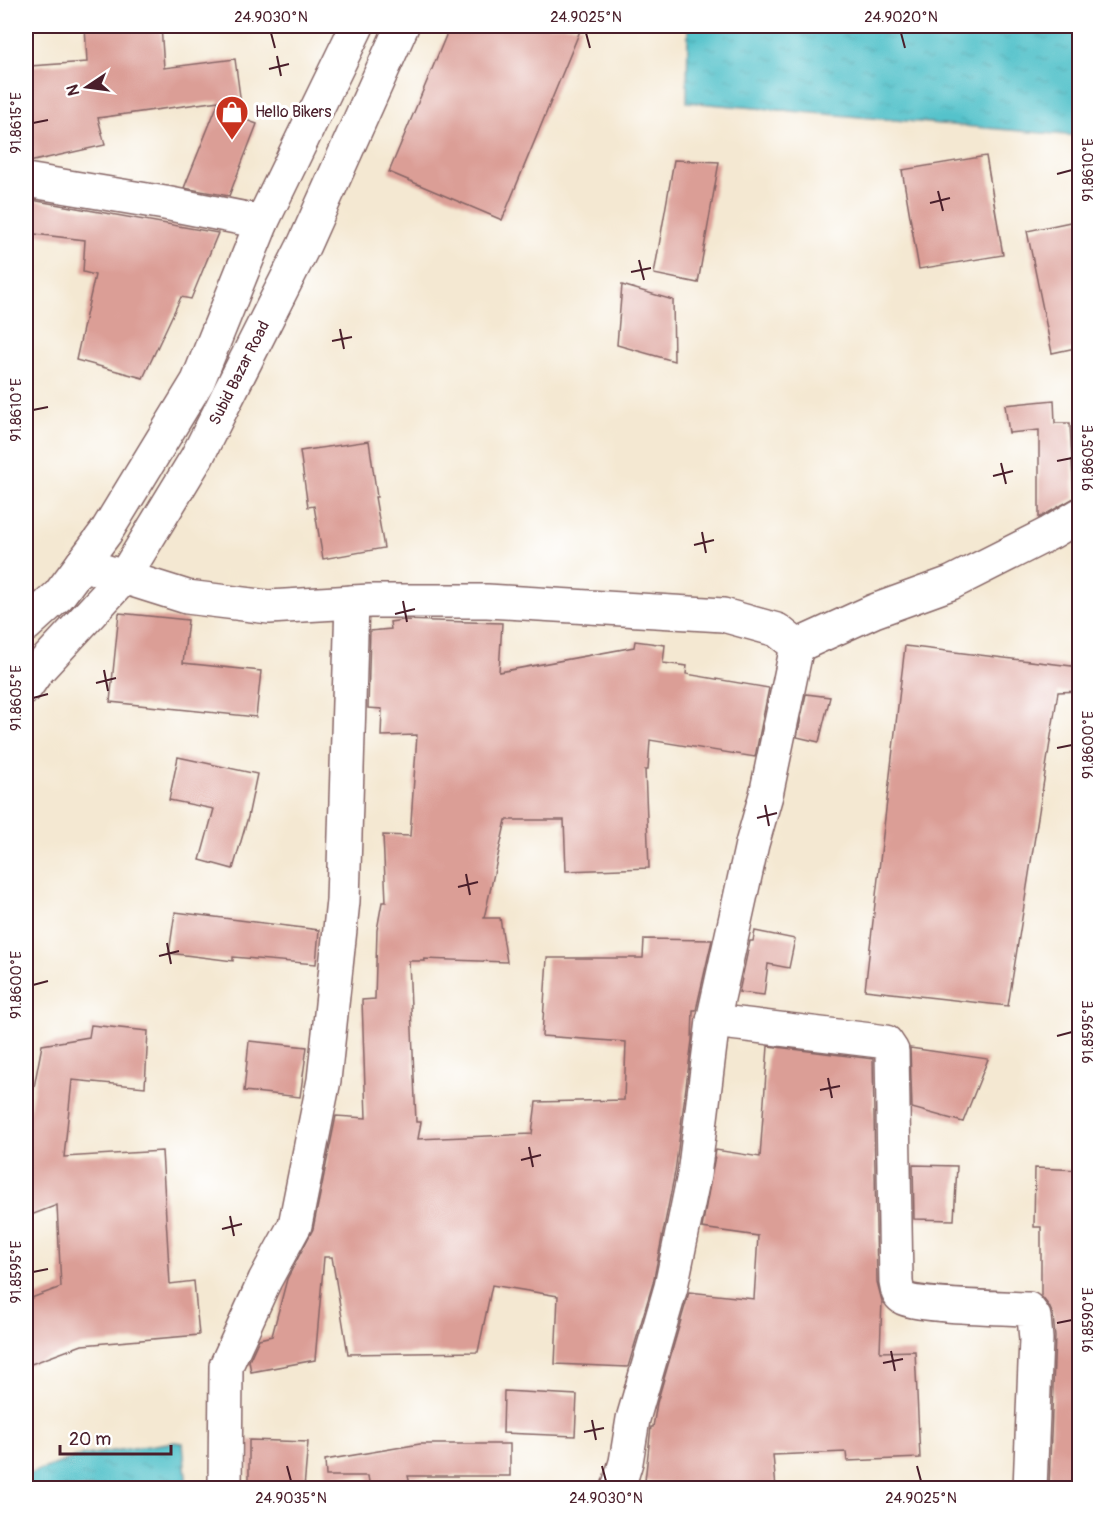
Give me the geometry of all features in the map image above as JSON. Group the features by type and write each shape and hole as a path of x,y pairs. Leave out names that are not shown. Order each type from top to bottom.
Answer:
{"street":[{"name":"Subid Bazar Road","path":"26,625 59,595 106,532 198,381 262,222 357,26"},
{"name":"Subid Bazar Road","path":"26,687 37,671 124,577 197,457 304,245 402,26"},
{"path":"26,180 262,222"},
{"path":"797,646 874,611 951,583 1050,533 1080,514"},
{"path":"82,564 187,597 269,607 352,602 487,601 723,615 777,630 797,646"},
{"path":"225,1488 226,1366 265,1280 295,1225 324,1080 343,901 352,602"},
{"path":"618,1488 626,1462 633,1419 671,1287 694,1175 713,1021 752,843 766,795 797,646"},
{"path":"713,1021 886,1042 892,1051 898,1294 904,1300 922,1303 1028,1309 1034,1317 1036,1339 1030,1488"}],"water":[{"path":"688,26 1079,26 1077,136 687,102"},
{"path":"175,1442 183,1443 187,1488 26,1488 26,1475 79,1456"}],"building":[{"path":"85,26 161,26 164,68 235,59 243,119 257,124 229,196 184,188 219,101 98,118 105,145 29,162 26,109 32,109 30,66 87,62"},
{"path":"450,26 582,26 502,220 389,172"},
{"path":"986,156 1003,255 919,269 902,170"},
{"path":"674,160 719,162 698,283 654,274"},
{"path":"26,199 218,233 191,299 181,297 143,378 76,360 95,275 83,272 85,240 26,233"},
{"path":"1080,220 1080,347 1052,353 1027,231"},
{"path":"622,285 673,300 674,361 617,345"},
{"path":"1054,400 1055,423 1070,423 1074,498 1039,518 1039,430 1009,433 1005,405"},
{"path":"369,441 377,497 375,497 384,548 323,559 314,506 308,507 300,451"},
{"path":"119,613 188,620 183,663 261,671 256,717 110,702"},
{"path":"403,620 502,623 499,672 634,647 635,641 665,645 663,663 687,666 686,674 769,688 755,757 650,740 648,770 645,770 649,868 566,871 564,820 506,820 484,918 500,918 507,962 424,959 425,961 409,961 416,1122 421,1122 418,1139 532,1134 536,1102 624,1100 626,1042 542,1036 547,958 643,958 644,939 712,940 696,1010 693,1010 692,1040 675,1172 653,1283 628,1367 555,1364 558,1296 492,1285 478,1352 348,1354 332,1257 324,1257 315,1360 251,1372 249,1361 259,1339 272,1336 287,1279 313,1229 336,1116 366,1118 362,1000 375,999 377,930 382,902 386,902 383,835 410,836 417,735 381,736 382,709 368,708 370,631 391,629 390,622"},
{"path":"905,646 1080,667 1080,691 1058,692 1008,1006 865,990"},
{"path":"806,694 830,697 819,742 797,737"},
{"path":"178,757 257,774 248,817 233,869 200,860 214,809 169,800"},
{"path":"175,912 319,930 316,964 233,957 233,961 169,953"},
{"path":"755,931 795,939 789,968 768,964 764,995 739,992 750,941 753,941"},
{"path":"91,1025 148,1031 145,1087 72,1080 64,1157 162,1151 170,1284 194,1281 199,1335 82,1345 26,1366 26,1300 61,1287 57,1205 26,1217 26,1129 42,1045 89,1037"},
{"path":"249,1041 307,1047 300,1097 244,1091"},
{"path":"768,1046 873,1059 877,1282 882,1301 880,1352 915,1351 920,1458 847,1461 846,1452 773,1455 776,1488 730,1488 729,1486 645,1481 651,1427 653,1427 657,1403 689,1292 754,1299 758,1236 702,1228 716,1150 760,1157"},
{"path":"910,1048 988,1059 963,1122 912,1108"},
{"path":"913,1165 957,1166 954,1220 914,1219"},
{"path":"1035,1168 1080,1170 1080,1486 1049,1486 1055,1337 1053,1315 1041,1296 1041,1227 1034,1227"},
{"path":"504,1391 577,1395 575,1436 503,1433"},
{"path":"249,1440 308,1442 304,1488 249,1488"},
{"path":"420,1444 510,1444 510,1476 408,1476 411,1488 370,1488 368,1476 326,1476 325,1460"}],"place":[{"name":"Hello Bikers","path":"232,141"}]}
